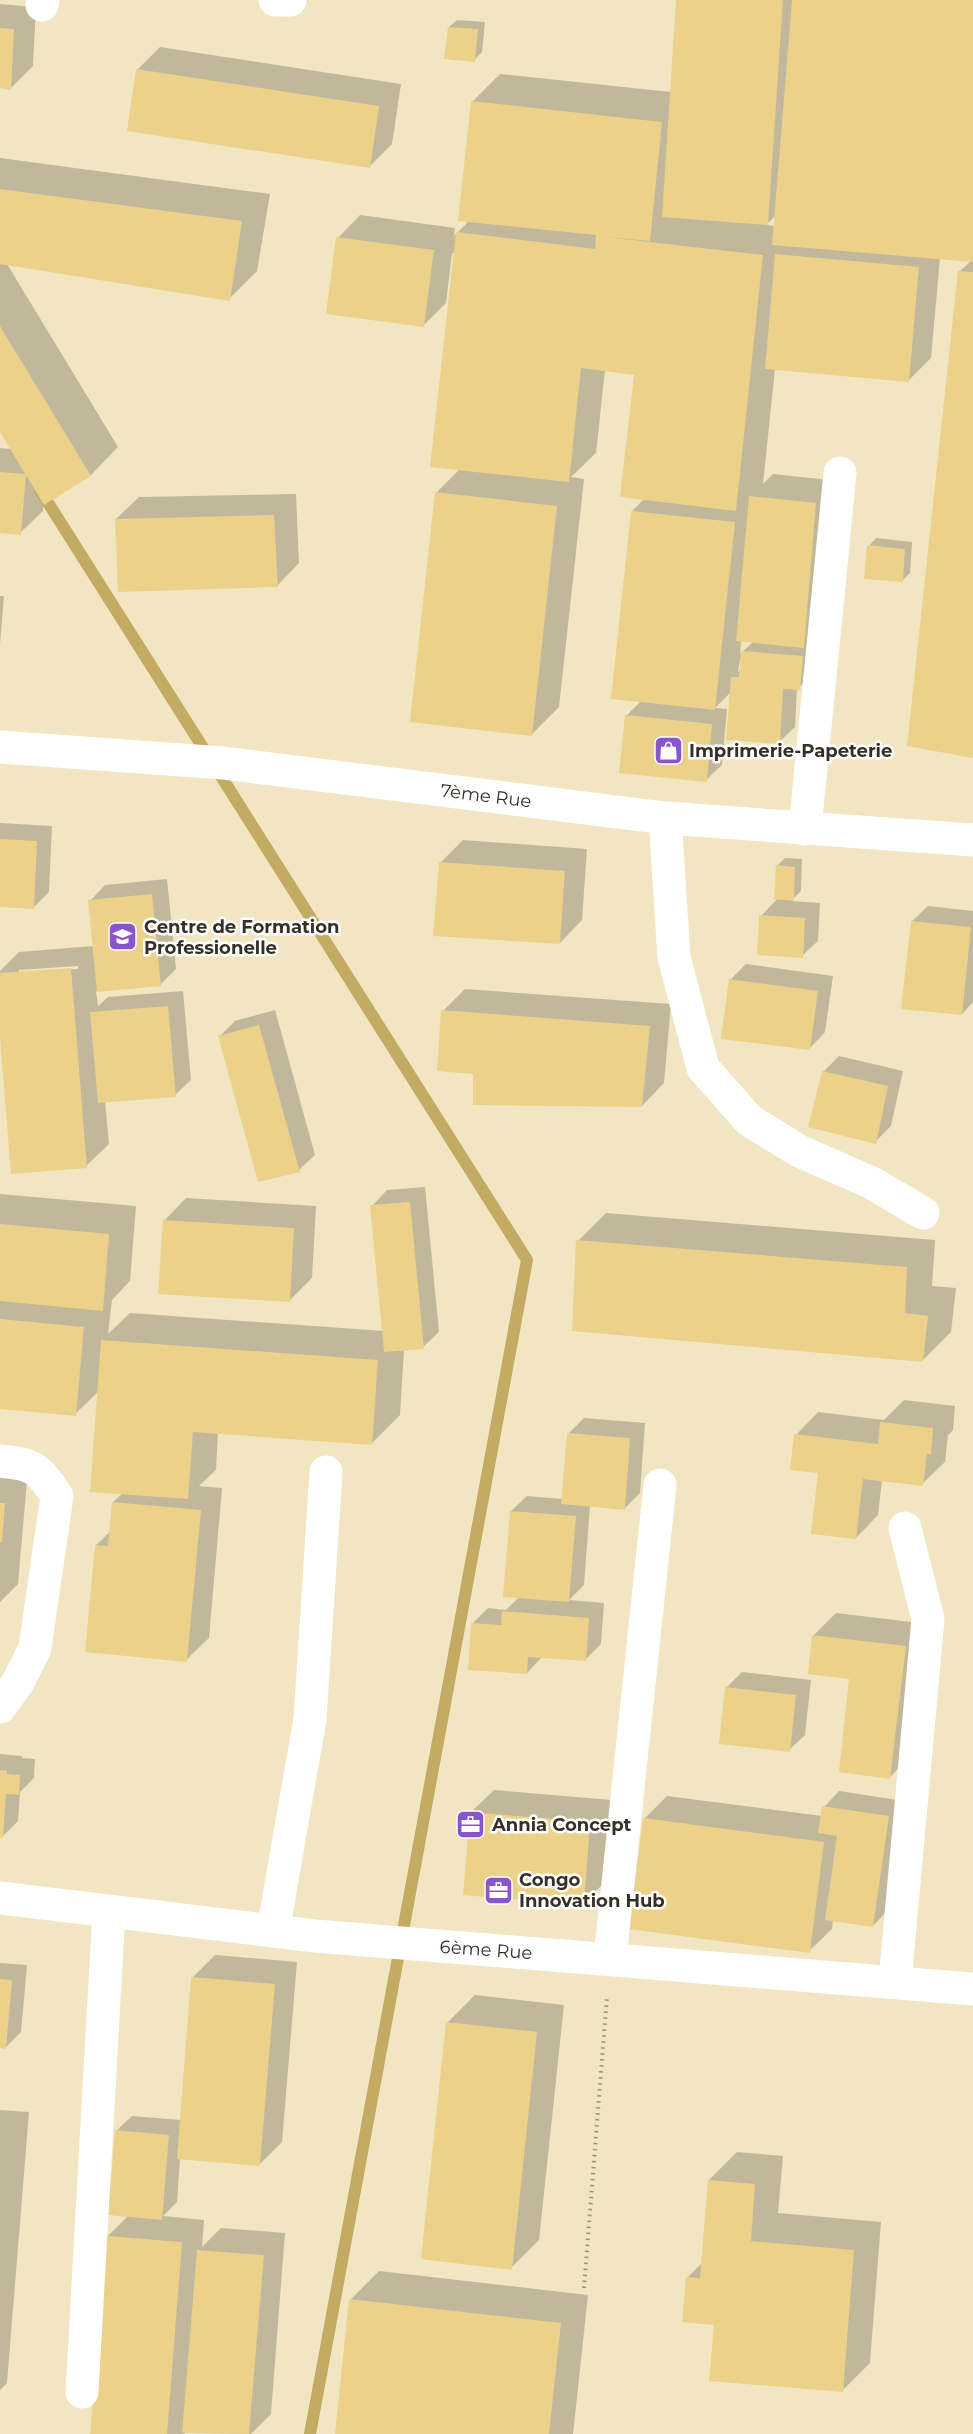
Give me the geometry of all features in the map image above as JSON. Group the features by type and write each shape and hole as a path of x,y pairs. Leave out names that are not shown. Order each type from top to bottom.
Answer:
{"street":[{"path":"275,0 290,0"},
{"path":"805,829 840,473"},
{"name":"7ème Rue","path":"0,747 223,763 665,818 973,840"},
{"path":"665,818 674,957 702,1068 749,1120 799,1151 872,1183 923,1213"},
{"path":"0,1461 25,1463 44,1477 57,1496 35,1648 18,1682 0,1707"},
{"path":"273,1931 310,1719 326,1472"},
{"path":"610,1959 660,1485"},
{"path":"896,1982 928,1619 905,1528"},
{"name":"6ème Rue","path":"0,1898 315,1936 973,1989"},
{"path":"82,2392 109,1911"}],"path":[{"path":"584,2288 610,1959"}],"shaded area":[{"path":"0,0 973,0 973,2434 0,2434"}],"building":[{"path":"676,0 783,0 768,225 662,217"},
{"path":"792,0 973,0 973,262 772,245"},
{"path":"448,27 478,29 475,62 444,59"},
{"path":"0,28 14,29 11,90 0,88"},
{"path":"136,69 379,106 370,168 127,131"},
{"path":"471,101 662,122 650,241 606,237 763,255 736,511 620,497 634,375 581,368 569,482 430,467 456,232 595,249 596,235 458,221"},
{"path":"0,189 242,221 230,301 0,264"},
{"path":"336,237 434,250 424,327 326,314"},
{"path":"775,254 919,267 909,382 765,369"},
{"path":"958,271 973,272 973,758 907,746"},
{"path":"0,326 91,476 44,505 0,432"},
{"path":"0,472 26,474 21,535 0,533"},
{"path":"435,492 557,506 532,736 410,722"},
{"path":"749,496 816,503 804,648 736,641"},
{"path":"631,511 735,522 715,710 611,699"},
{"path":"274,515 278,587 118,592 115,519"},
{"path":"867,545 905,549 903,582 864,579"},
{"path":"741,651 803,656 800,690 783,689 780,744 726,740 731,677 739,677"},
{"path":"625,715 712,724 707,782 619,773"},
{"path":"0,839 37,841 34,909 0,907"},
{"path":"439,862 565,871 560,944 433,936"},
{"path":"776,865 795,867 794,901 774,899"},
{"path":"152,894 161,986 97,992 88,900"},
{"path":"759,915 805,918 803,958 757,955"},
{"path":"911,921 971,927 962,1015 901,1009"},
{"path":"71,968 87,1168 11,1174 0,1038 0,973"},
{"path":"729,979 818,991 810,1050 721,1039"},
{"path":"168,1006 176,1097 98,1103 90,1012"},
{"path":"441,1010 650,1026 642,1107 473,1105 473,1074 437,1071"},
{"path":"259,1025 300,1172 258,1182 218,1036"},
{"path":"822,1071 888,1086 876,1144 808,1127"},
{"path":"410,1202 424,1349 384,1352 370,1205"},
{"path":"163,1220 294,1228 290,1302 158,1294"},
{"path":"0,1224 109,1234 103,1311 0,1301"},
{"path":"576,1240 907,1267 905,1313 928,1316 923,1362 572,1331"},
{"path":"0,1319 84,1327 76,1416 0,1409"},
{"path":"101,1340 378,1360 372,1445 193,1432 188,1499 90,1492"},
{"path":"880,1422 933,1428 931,1454 927,1454 923,1486 863,1479 856,1539 811,1534 818,1473 790,1470 794,1434 878,1444"},
{"path":"567,1433 630,1438 625,1510 561,1504"},
{"path":"112,1502 201,1510 187,1662 85,1652 95,1545 108,1546"},
{"path":"0,1503 5,1503 2,1542 0,1542"},
{"path":"510,1511 576,1516 569,1602 503,1597"},
{"path":"502,1611 589,1618 586,1661 528,1657 527,1674 468,1670 471,1623 501,1625"},
{"path":"812,1635 906,1646 890,1779 839,1772 849,1679 808,1674"},
{"path":"725,1687 796,1695 790,1752 719,1744"},
{"path":"0,1770 7,1771 7,1774 20,1775 19,1795 6,1794 3,1838 0,1838"},
{"path":"822,1806 889,1816 873,1927 825,1920 837,1836 818,1833"},
{"path":"470,1812 590,1822 584,1905 463,1895"},
{"path":"643,1818 824,1842 810,1953 629,1929"},
{"path":"191,1977 275,1984 260,2166 177,2159"},
{"path":"0,1979 12,1980 6,2049 0,2048"},
{"path":"446,2022 537,2032 512,2270 421,2259"},
{"path":"115,2130 169,2135 162,2220 108,2215"},
{"path":"708,2180 755,2184 751,2241 854,2250 843,2392 709,2381 714,2325 682,2322 686,2277 700,2278"},
{"path":"107,2236 182,2242 167,2434 90,2434"},
{"path":"197,2250 264,2255 249,2434 182,2433"},
{"path":"349,2299 561,2323 549,2434 335,2434"}],"waterway":[{"path":"40,490 527,1260 310,2434"}],"place":[{"name":"Imprimerie-Papeterie","path":"668,751"},
{"name":"Centre de Formation Professionelle","path":"123,937"},
{"name":"Annia Concept","path":"471,1825"},
{"name":"Congo Innovation Hub","path":"498,1890"}]}
